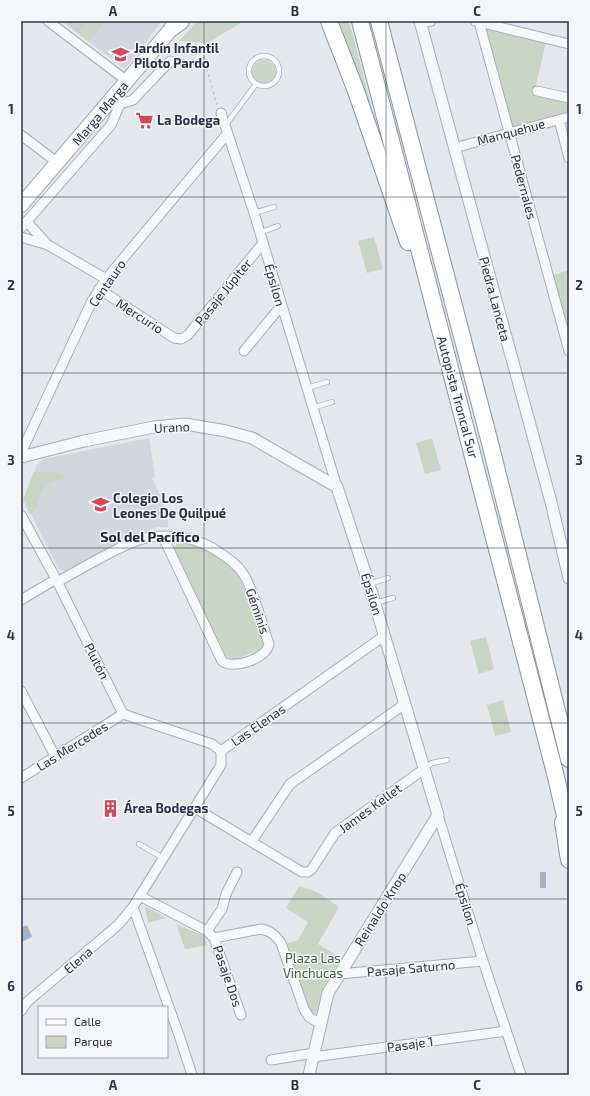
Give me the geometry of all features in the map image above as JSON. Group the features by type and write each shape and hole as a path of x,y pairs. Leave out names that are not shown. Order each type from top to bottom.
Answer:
{"highway":[{"path":"329,21 356,91 448,360"},
{"name":"Autopista Troncal Sur","path":"360,21 555,773 569,833"},
{"name":"Autopista Troncal Sur","path":"379,21 491,446 569,759"},
{"path":"389,21 399,98"},
{"name":"Autopista Troncal Sur","path":"555,773 569,860"}],"main road":[{"name":"Marga Marga","path":"21,206 122,92 177,22"}],"street":[{"path":"48,21 70,38 122,92 111,124 24,225 48,245 106,279"},
{"path":"420,23 431,21"},
{"path":"477,22 569,44"},
{"name":"Pedernales","path":"477,22 569,351"},
{"name":"Piedra Lanceta","path":"420,23 563,550 569,578"},
{"name":"Marga Marga","path":"122,92 133,100 170,61"},
{"path":"537,91 569,98"},
{"name":"Épsilon","path":"221,114 254,213 336,486 375,603 483,961 521,1075"},
{"name":"Manquehue","path":"454,148 569,117"},
{"path":"559,120 569,158"},
{"name":"Centauro","path":"21,453 99,289 226,130"},
{"path":"21,135 58,163"},
{"path":"21,237 48,245"},
{"name":"Pasaje Júpiter","path":"181,339 188,335 263,243"},
{"name":"Mercurio","path":"99,289 174,338 181,339"},
{"path":"244,351 281,306"},
{"name":"Urano","path":"21,457 84,441 154,427 185,424 226,431 252,438 336,486"},
{"name":"Plutón","path":"21,515 123,714"},
{"name":"Géminis","path":"21,600 132,543 150,537 163,537 184,538 203,542 216,550 239,569 250,587 269,644 263,655 234,665 227,664 222,661 163,537"},
{"path":"563,550 569,538"},
{"name":"Las Elenas","path":"133,907 221,765 221,751 384,636"},
{"path":"21,691 55,756"},
{"path":"195,808 252,841 290,784 405,704"},
{"path":"123,714 212,744 221,751"},
{"name":"Las Mercedes","path":"21,778 123,714"},
{"name":"James Kellet","path":"252,841 302,872 308,872 312,869 335,833 424,768"},
{"name":"Reinaldo Knop","path":"309,1075 328,993 438,815"},
{"name":"Pasaje Dos","path":"207,931 222,909 226,894 237,872"},
{"path":"140,896 207,931 214,938 261,930 268,930 274,934 281,943 304,1010 309,1017 321,1024"},
{"path":"133,907 168,1006"},
{"name":"Elena","path":"21,1011 27,1002 118,925 133,907"},
{"name":"Pasaje Dos","path":"214,938 241,1015"},
{"name":"Pasaje Saturno","path":"339,974 483,961"},
{"path":"169,1010 192,1075"},
{"name":"Pasaje 1","path":"271,1060 506,1031"}],"lane":[{"path":"260,56 270,57 279,66 278,76 270,85 261,86 256,84 249,75 252,61 260,56"},
{"path":"226,130 256,84"},
{"path":"254,213 274,207"},
{"path":"259,233 278,226"},
{"path":"306,388 327,382"},
{"path":"312,408 332,402"},
{"path":"369,584 388,578"},
{"path":"375,603 392,598"},
{"path":"424,768 432,763 447,760"},
{"path":"139,844 163,858"}],"path":[{"path":"70,38 86,21"},
{"path":"170,61 184,47 201,48 217,105 221,114"}],"shaded area":[{"name":"Jardín Infantil Piloto Pardo","path":"105,21 162,21 125,69 89,42"},
{"name":"Colegio Los Leones De Quilpué","path":"149,438 155,477 152,478 168,513 168,527 156,527 65,571 59,570 31,514 47,484 54,480 67,479 42,471 34,472 38,463 43,459"}],"green space":[{"path":"62,21 105,21 89,42"},
{"path":"198,21 244,21 207,43 179,41"},
{"path":"339,21 349,21 372,109 368,110"},
{"path":"484,28 546,42 534,93 569,101 569,111 512,127"},
{"path":"264,60 269,61 275,67 275,77 269,83 264,84 259,83 253,77 252,72 253,67 259,61"},
{"path":"374,237 383,269 367,273 358,241"},
{"path":"569,270 569,331 553,275"},
{"path":"432,438 441,470 425,474 416,443"},
{"path":"42,471 62,474 67,479 49,484 42,492 35,509 30,515 23,499 34,472"},
{"path":"177,543 201,546 222,558 239,574 265,642 262,649 233,660 225,656 174,550"},
{"path":"486,637 494,669 479,674 470,641"},
{"path":"503,700 511,732 495,736 487,705"},
{"name":"Plaza Las Vinchucas","path":"299,886 317,892 339,907 318,944 341,958 324,986 316,1014 307,1009 285,944 298,940 308,922 286,908"},
{"path":"145,906 166,918 148,923"},
{"path":"176,924 204,936 207,945 185,949"}],"water":[{"path":"540,872 546,872 546,888 540,888"},
{"path":"27,925 32,937 21,942 21,928"}],"place":[{"name":"Jardín Infantil Piloto Pardo","path":"121,55"},
{"name":"La Bodega","path":"144,120"},
{"name":"Colegio Los Leones De Quilpué","path":"100,505"},
{"name":"Área Bodegas","path":"111,808"}],"district":[{"name":"Sol del Pacífico","path":"150,537"}]}
